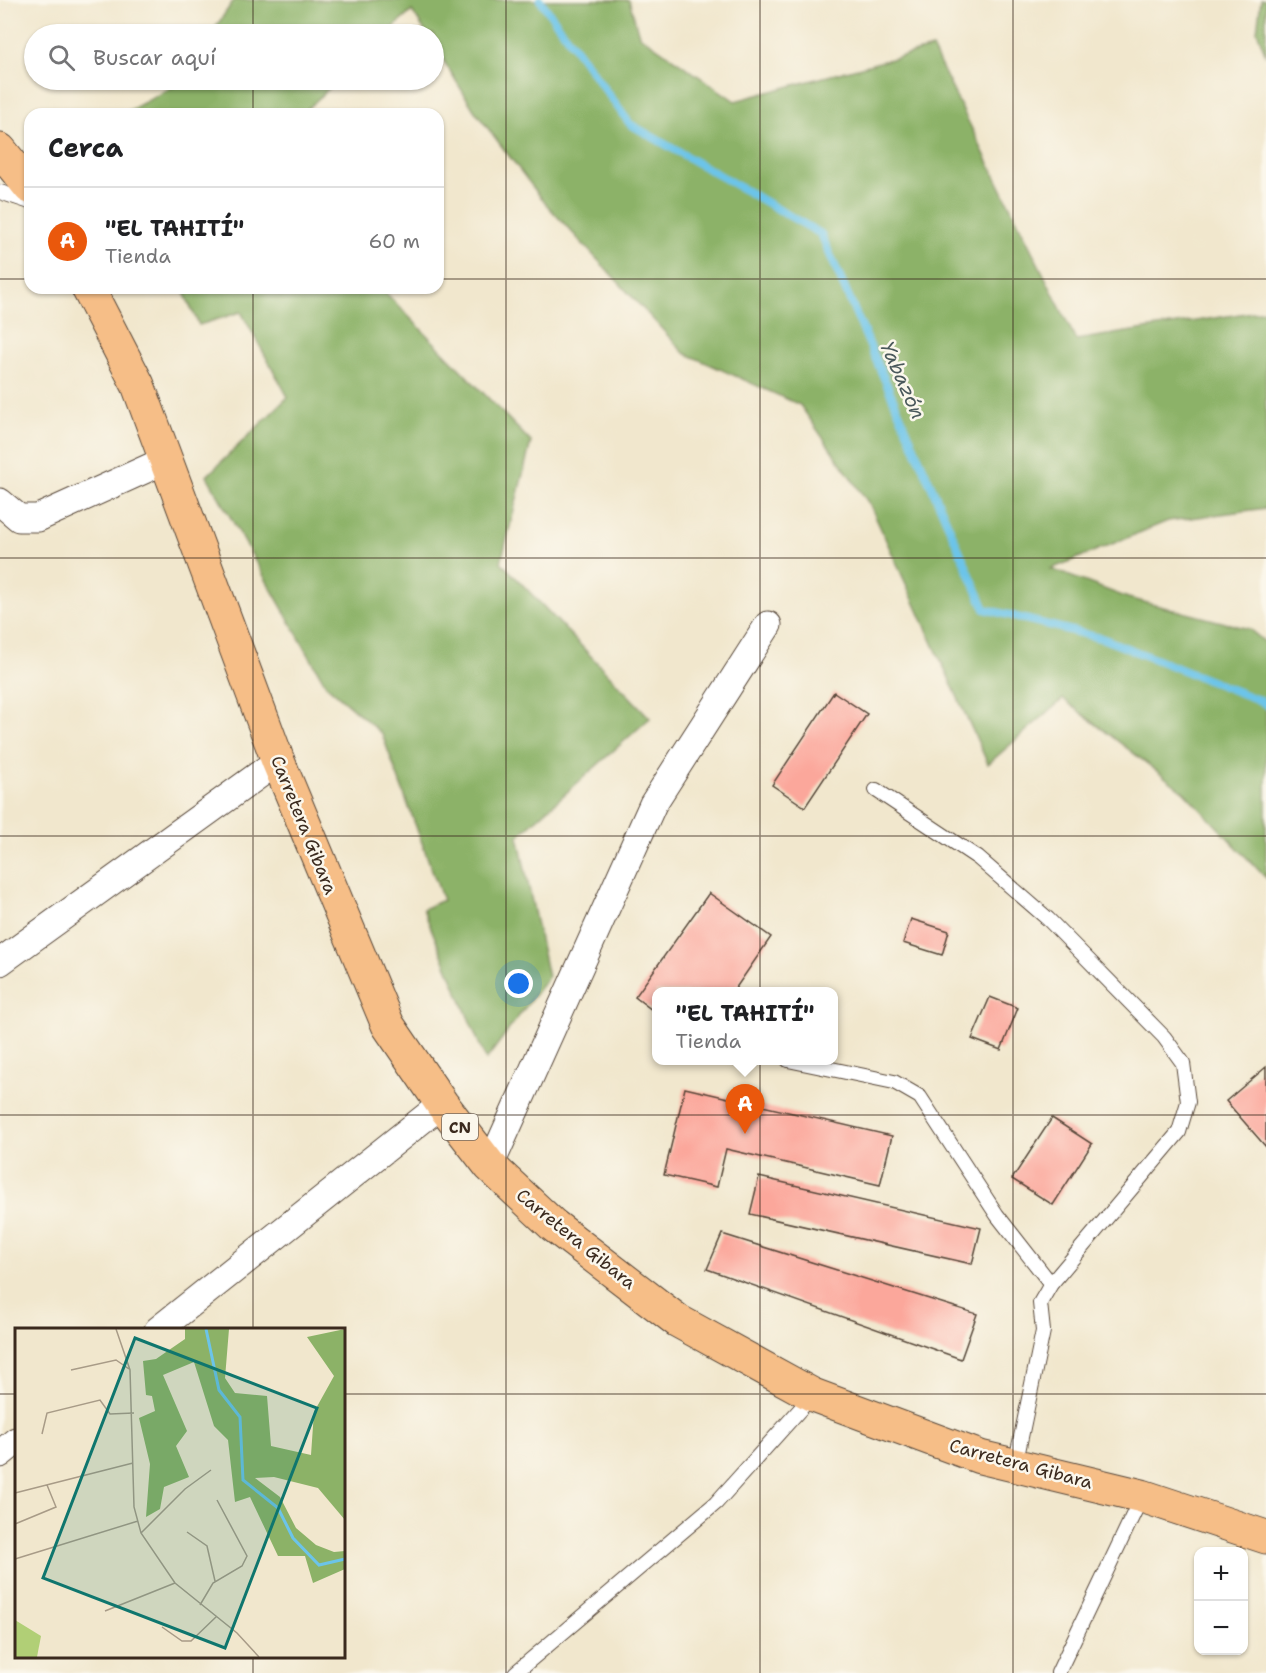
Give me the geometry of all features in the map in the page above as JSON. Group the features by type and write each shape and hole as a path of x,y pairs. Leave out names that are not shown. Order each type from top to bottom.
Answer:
{"main road":[{"path":"0,150 24,180"},
{"name":"Carretera Gibara","path":"91,294 138,385 278,761 388,1025 442,1104 490,1166 553,1225 678,1321 813,1395 980,1457 1143,1496 1266,1537"}],"street":[{"path":"0,502 19,518 38,518 166,460"},
{"path":"490,1166 653,804 768,625"},
{"path":"0,962 278,761"},
{"path":"159,1328 442,1104"},
{"path":"0,1454 15,1442"}],"lane":[{"path":"0,192 24,200"},
{"path":"876,790 978,858 1048,919 1164,1037 1183,1063 1188,1102 1179,1132 1051,1284 1040,1303 1043,1331 1015,1466"},
{"path":"812,1065 894,1082 920,1097 997,1215 1051,1284"},
{"path":"515,1673 716,1503 813,1395"},
{"path":"1058,1673 1143,1496"}],"green space":[{"path":"234,0 629,0 639,35 735,101 932,48 1076,340 1266,310 1266,508 1168,521 1051,569 1128,598 1249,629 1266,643 1266,878 1184,792 1063,699 988,764 870,505 800,405 684,353 545,203 474,110 444,61 444,24 420,24 412,11 397,24 218,24"},
{"path":"1261,0 1266,0 1266,56 1257,31"},
{"path":"167,90 327,90 308,108 134,108"},
{"path":"185,294 387,294 531,442 501,562 650,718 518,836 548,977 486,1060 423,909 443,900 382,734 326,685 207,476 288,397 241,312 199,325"}],"building":[{"path":"834,692 867,714 805,807 772,785"},
{"path":"709,893 771,937 736,987 652,987 652,1010 635,997"},
{"path":"911,919 949,931 942,955 903,943"},
{"path":"990,997 1018,1008 1001,1050 972,1039"},
{"path":"1266,1067 1266,1147 1226,1101"},
{"path":"685,1088 892,1136 880,1185 726,1149 717,1187 664,1175"},
{"path":"1052,1118 1092,1144 1053,1205 1012,1179"},
{"path":"759,1177 981,1228 972,1264 750,1214"},
{"path":"722,1234 977,1314 961,1359 707,1269"}],"waterway":[{"name":"Yabazón","path":"540,0 630,124 821,234 985,609 1104,639 1261,701 1266,705"}],"place":[{"name":"\"EL TAHITÍ\"","path":"745,1134"}]}
